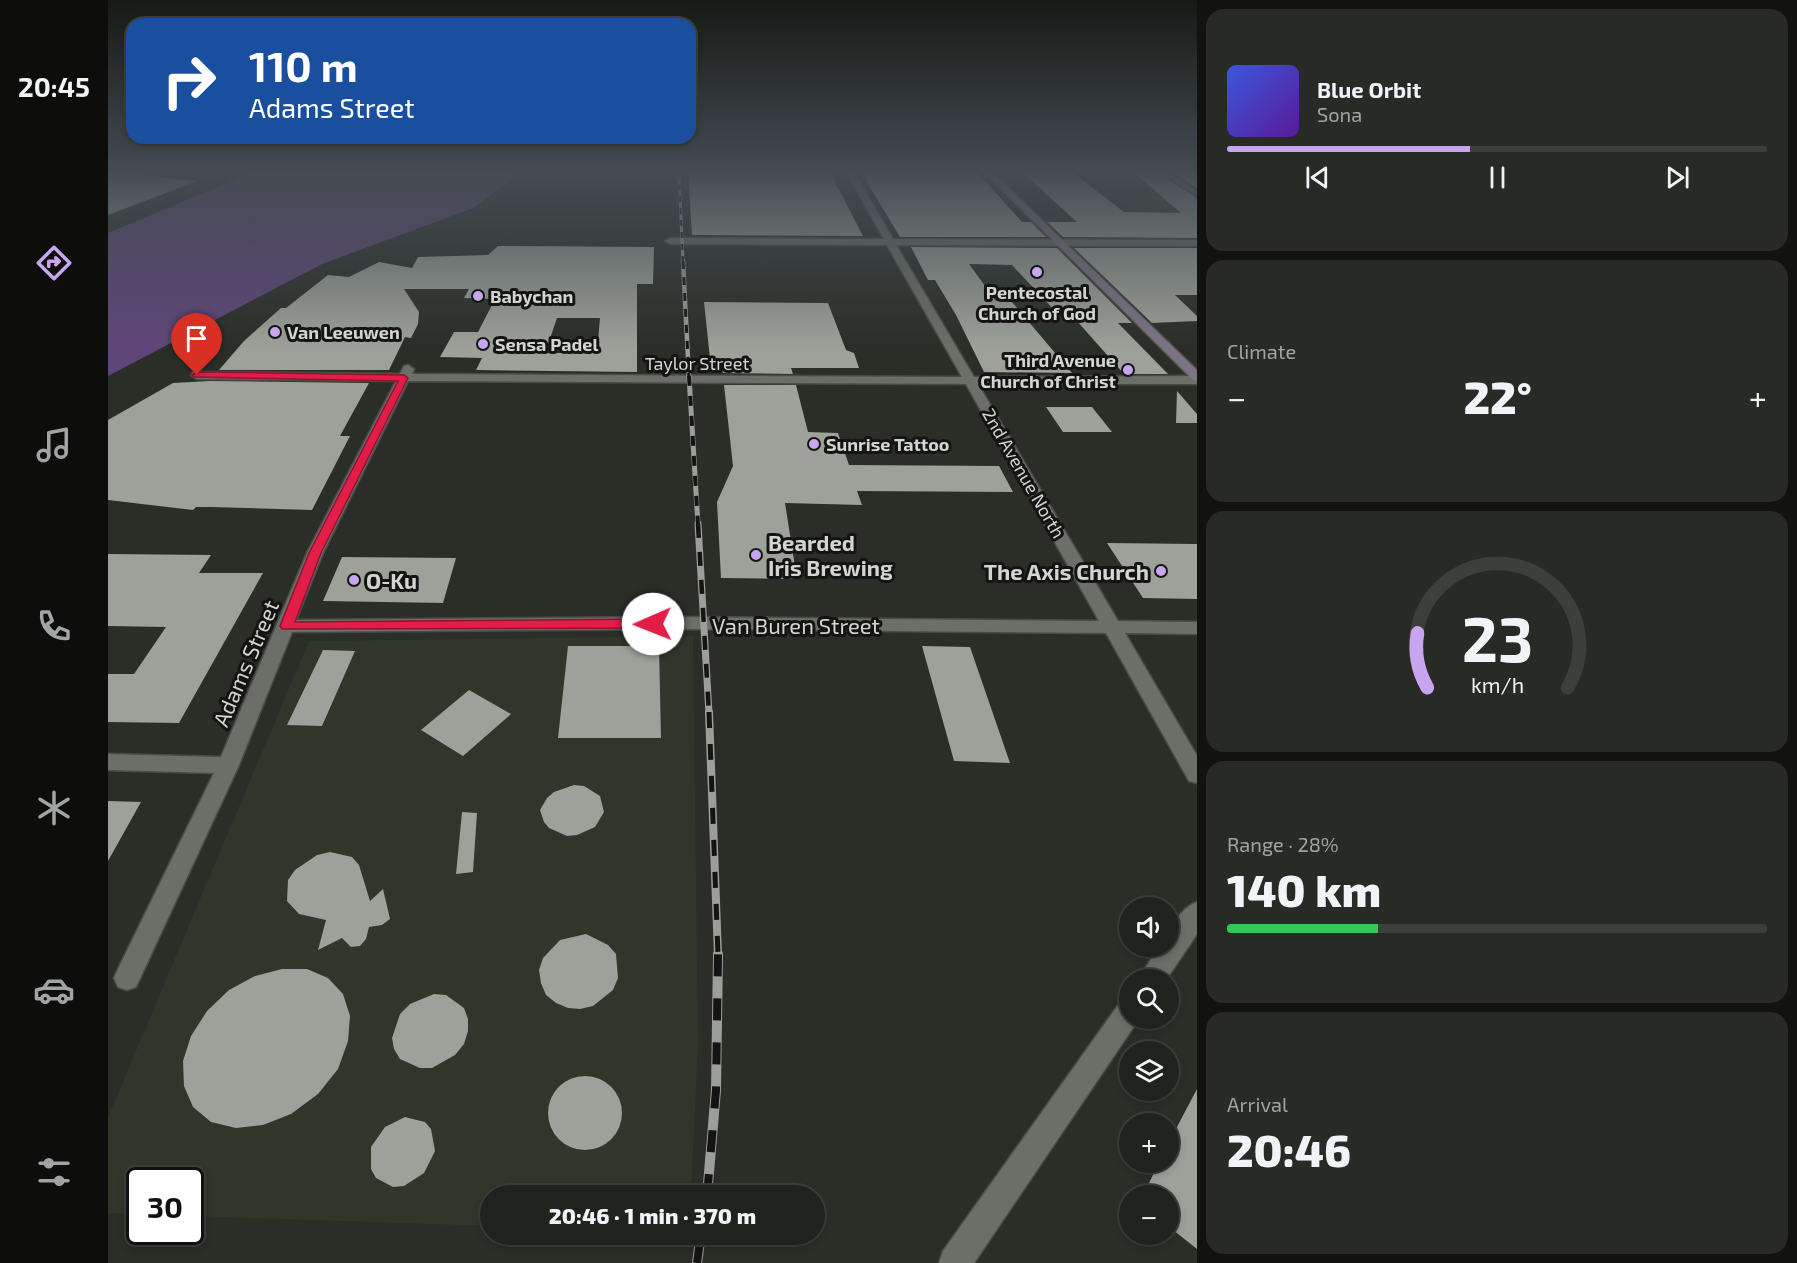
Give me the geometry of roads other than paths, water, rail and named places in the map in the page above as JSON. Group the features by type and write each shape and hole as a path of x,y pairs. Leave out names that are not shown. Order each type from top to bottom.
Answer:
{"street":[{"name":"2nd Avenue North","path":"885,231 1197,775"},
{"path":"1049,231 1197,379"},
{"path":"670,241 1197,243"},
{"name":"Taylor Street","path":"197,375 406,373 971,381 1197,379"},
{"name":"Adams Street","path":"127,978 228,765 315,553 406,373"},
{"name":"Van Buren Street","path":"286,626 677,623 1197,628"},
{"path":"108,762 228,765"},
{"path":"1159,969 1197,913"},
{"path":"955,1263 1119,1026"}],"railway":[{"path":"682,231 683,263"},
{"path":"683,261 689,378"},
{"path":"689,376 698,525"},
{"path":"698,524 709,714"},
{"path":"709,712 718,955"},
{"path":"708,1185 716,1090 718,955"},
{"path":"697,1263 699,1245"}],"place":[{"name":"Pentecostal Church of God","path":"1037,272"},
{"name":"Babychan","path":"478,296"},
{"name":"Van Leeuwen","path":"275,332"},
{"name":"Sensa Padel","path":"483,344"},
{"name":"Third Avenue Church of Christ","path":"1128,370"},
{"name":"Sunrise Tattoo","path":"814,444"},
{"name":"Bearded Iris Brewing","path":"756,555"},
{"name":"The Axis Church","path":"1161,571"},
{"name":"O-Ku","path":"354,580"}]}
